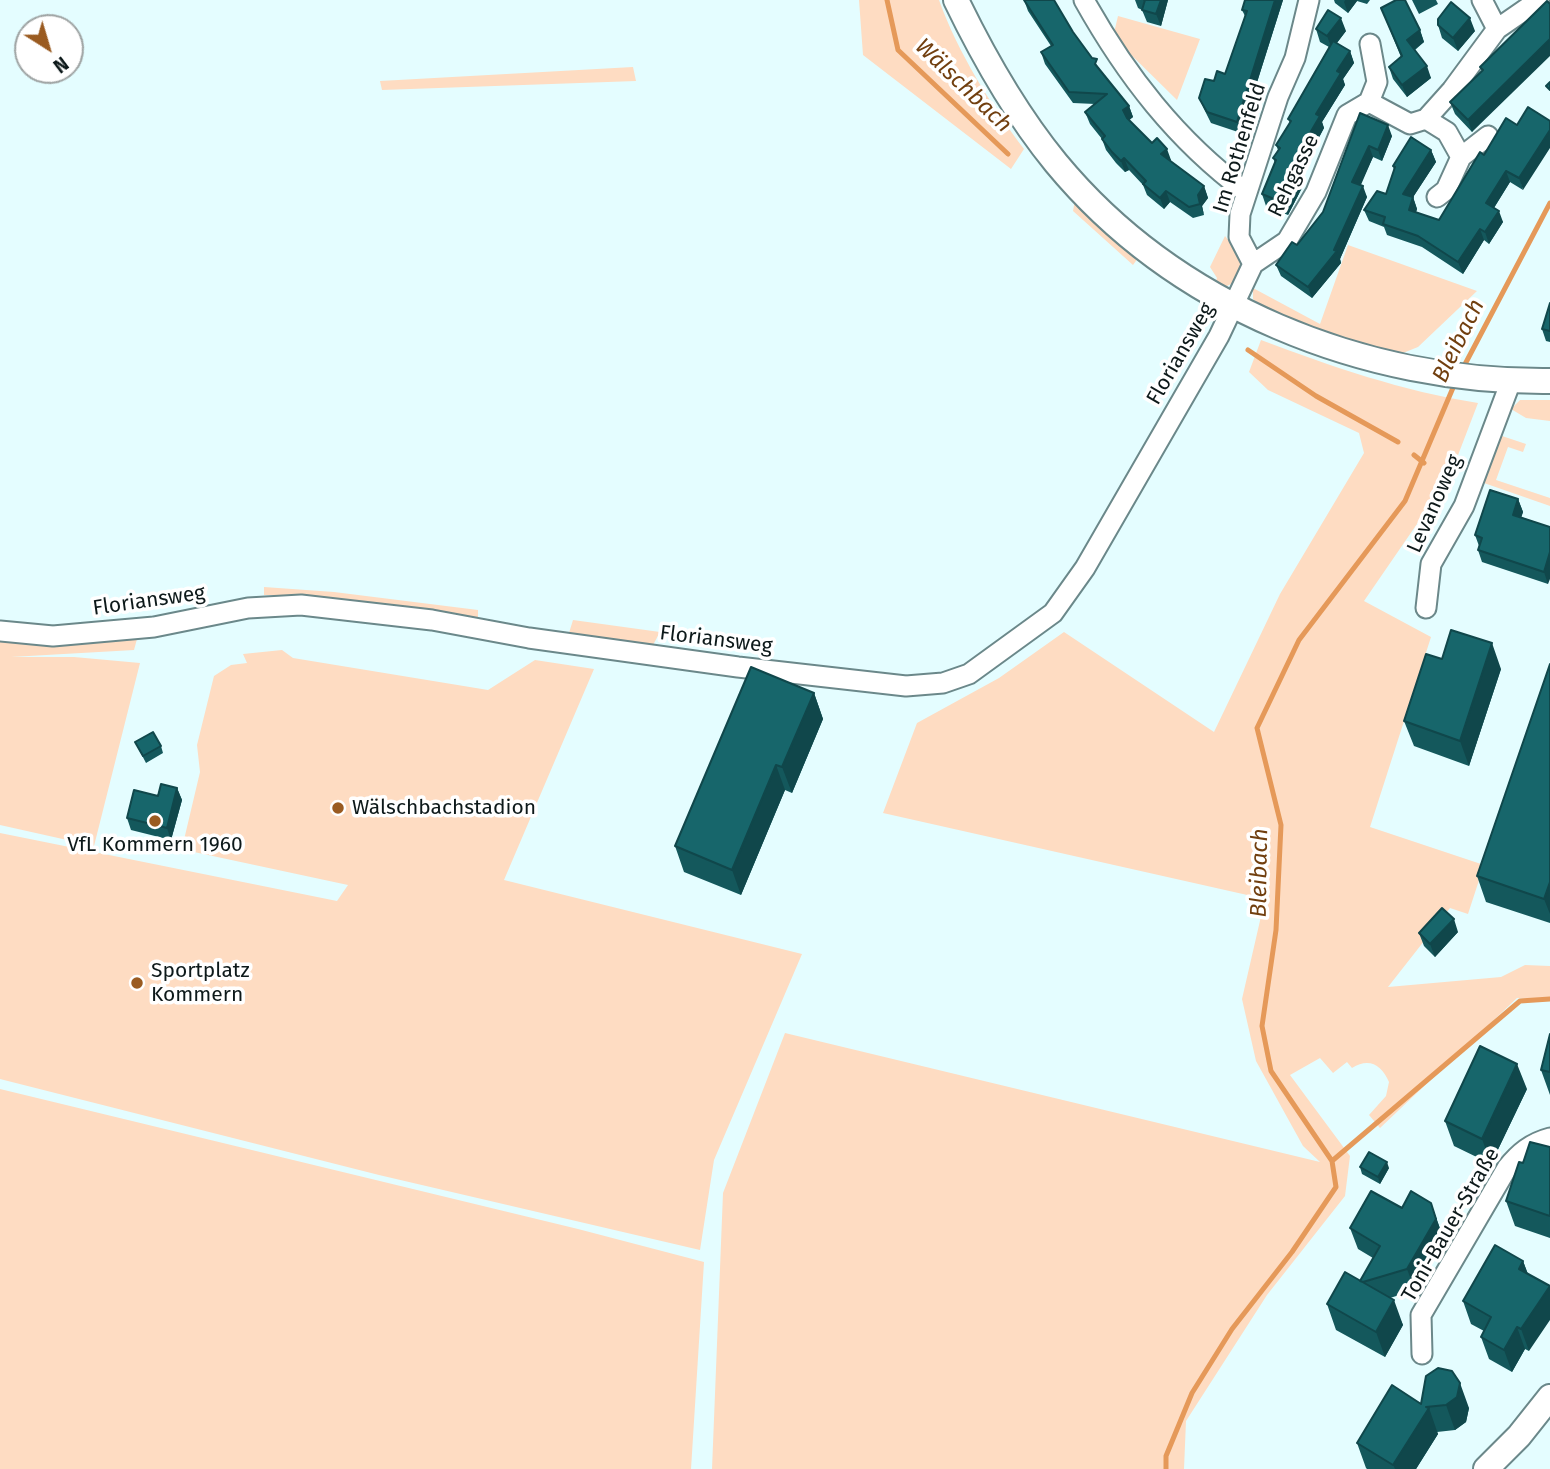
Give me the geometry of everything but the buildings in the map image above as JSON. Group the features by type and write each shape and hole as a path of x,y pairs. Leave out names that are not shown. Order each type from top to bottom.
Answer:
{"street":[{"path":"956,0 1000,84 1057,164 1119,227 1157,258 1235,305 1309,339 1375,360 1439,374 1511,381 1550,381"},
{"path":"1106,0 1088,8 1142,92 1198,153 1246,192"},
{"name":"Im Rothenfeld","path":"1253,264 1239,237 1238,223 1278,97 1295,58 1309,0"},
{"path":"1482,0 1497,29"},
{"path":"1370,44 1377,82 1369,102 1410,124 1426,119 1478,58 1497,29 1539,0"},
{"name":"Rehgasse","path":"1253,264 1287,241 1316,192 1347,115 1369,102"},
{"path":"1426,119 1447,132 1461,157"},
{"path":"1437,197 1446,190 1461,157 1488,136"},
{"path":"1235,305 1253,264"},
{"name":"Floriansweg","path":"0,631 14,635 65,635 154,627 247,608 301,605 432,620 529,638 738,667 906,686 943,683 969,674 1053,613 1085,568 1235,305"},
{"name":"Levanoweg","path":"1426,608 1431,564 1464,506 1511,381"},
{"name":"Toni-Bauer-Straße","path":"1422,1354 1422,1315 1507,1168 1519,1153 1537,1141 1550,1138"},
{"path":"1486,1469 1519,1436 1550,1397"}],"shaded area":[{"path":"859,0 939,0 976,78 1024,149 1011,169 863,55"},
{"path":"1118,16 1200,39 1177,100 1113,37"},
{"path":"633,67 636,81 382,90 380,81"},
{"path":"1075,200 1138,258 1133,265 1073,211"},
{"path":"1225,236 1244,260 1237,281 1225,287 1215,284 1217,278 1210,267"},
{"path":"1348,245 1477,291 1418,347 1393,357 1266,311 1253,299 1253,288 1320,324"},
{"path":"1261,340 1368,377 1422,392 1478,403 1450,476 1364,601 1431,637 1370,827 1484,865 1468,914 1450,908 1388,987 1501,977 1525,965 1550,966 1550,1001 1517,998 1380,1128 1369,1115 1386,1096 1389,1082 1383,1071 1374,1064 1364,1063 1352,1068 1347,1062 1333,1073 1320,1058 1290,1075 1350,1156 1345,1196 1267,1295 1186,1421 1184,1469 712,1469 723,1193 785,1033 1320,1162 1303,1146 1256,1061 1242,999 1265,899 883,813 917,723 999,678 1064,632 1214,732 1280,594 1364,453 1359,433 1268,390 1249,372"},
{"path":"1520,400 1550,400 1550,421 1526,418 1511,409"},
{"path":"1502,436 1526,444 1523,452 1508,447 1496,480 1550,498 1550,506 1484,483"},
{"path":"264,587 334,592 478,610 478,618 301,595 264,595"},
{"path":"573,620 660,632 653,645 569,633"},
{"path":"0,638 53,646 137,639 134,650 11,657 74,657 140,663 94,846 0,825"},
{"path":"282,650 293,658 488,690 535,660 594,669 504,880 802,954 714,1160 700,1250 379,1175 0,1079 0,833 337,901 348,885 194,852 183,844 200,772 197,745 214,676 231,665 247,663 243,654"},
{"path":"0,1089 704,1262 691,1469 0,1469"}],"waterway":[{"name":"Wälschbach","path":"887,0 898,50 1008,154"},
{"name":"Bleibach","path":"1463,368 1550,203"},
{"name":"Wälschbach","path":"1248,350 1316,396 1398,442"},
{"name":"Bleibach","path":"1166,1469 1166,1456 1192,1393 1232,1329 1292,1252 1336,1187 1332,1161 1271,1071 1262,1026 1276,930 1281,825 1257,728 1299,640 1405,501 1455,383"},
{"name":"Bleibach","path":"1414,455 1424,463"},
{"path":"1332,1161 1520,1001 1550,999"}],"place":[{"name":"Wälschbachstadion","path":"338,808"},
{"name":"VfL Kommern 1960","path":"155,821"},
{"name":"Sportplatz Kommern","path":"137,983"}]}
